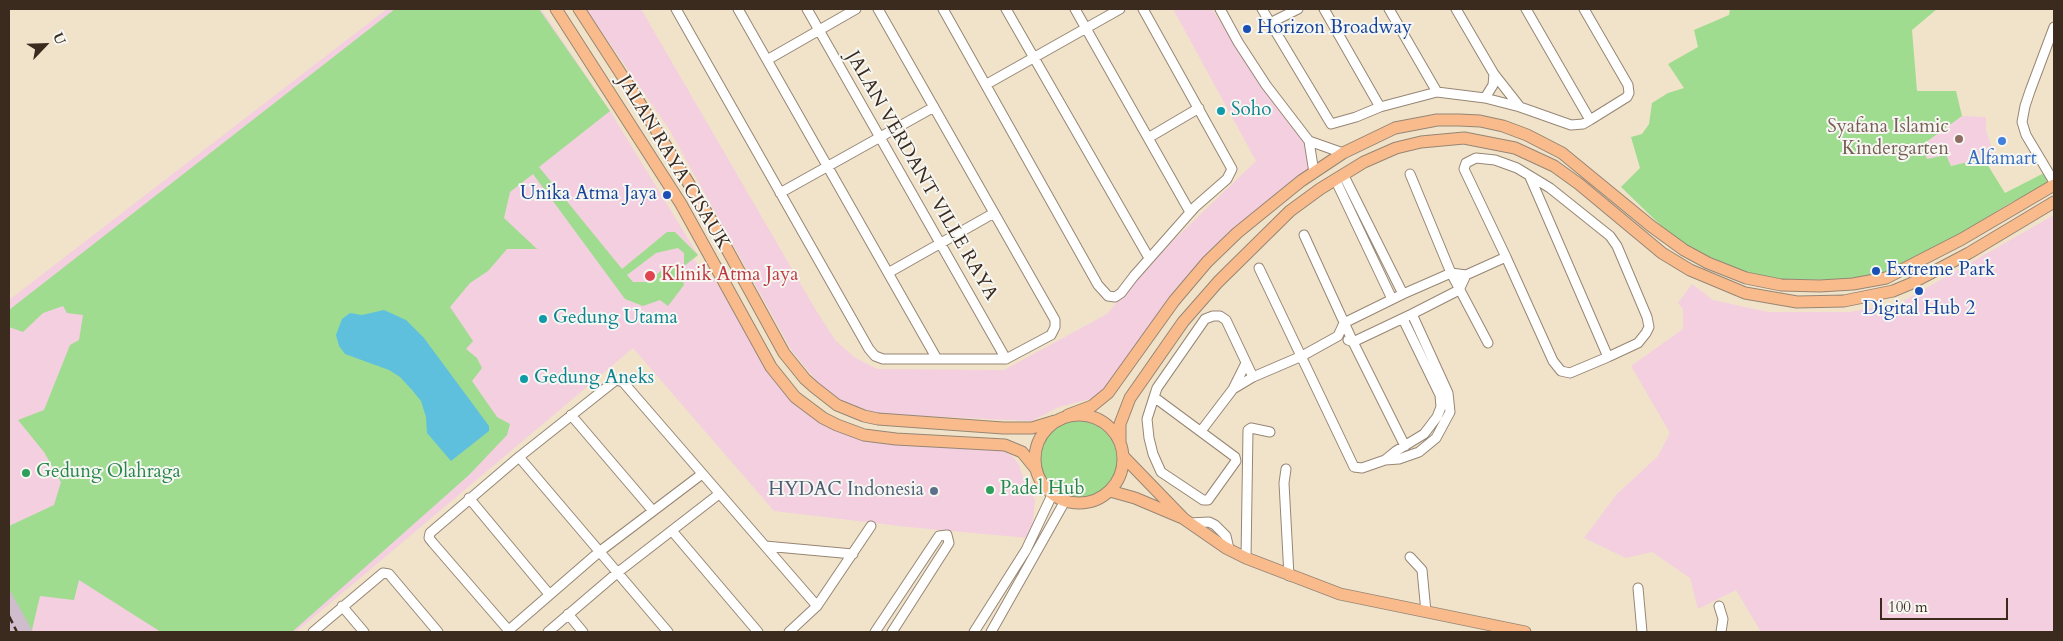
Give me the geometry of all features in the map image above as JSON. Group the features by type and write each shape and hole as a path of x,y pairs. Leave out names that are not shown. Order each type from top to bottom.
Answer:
{"main road":[{"name":"JALAN RAYA CISAUK","path":"556,9 680,204 771,367 795,396 830,421 864,435 1005,446 1022,452 1035,468"},
{"name":"JALAN RAYA CISAUK","path":"579,9 636,97 711,220 784,353 804,379 836,405 864,416 878,419 1003,428 1032,428 1055,421"},
{"path":"2054,183 1962,239 1896,273 1876,281 1820,286 1764,283 1727,271 1684,250 1651,226 1562,153 1547,144 1503,126 1480,121 1438,120 1395,128 1343,153 1278,198 1237,232 1174,300 1108,393 1092,406 1055,421 1042,433 1035,450 1035,468 1041,483 1052,495 1065,502 1081,504 1096,500 1110,491 1120,475 1123,456 1120,443 1120,424 1130,398 1183,322 1218,282 1290,212 1339,177 1396,148 1440,139 1464,138 1515,148 1554,166 1673,260 1705,277 1744,293 1776,300 1819,302 1844,301 1876,296 1910,284 1969,253 2054,202"},
{"path":"1438,120 1440,139"},
{"path":"1278,198 1290,212"},
{"path":"1962,239 1969,253"},
{"path":"1068,415 1087,416 1105,423 1114,432 1120,443"},
{"path":"1123,456 1187,521"},
{"path":"1110,491 1135,498 1187,521 1246,558 1340,594 1525,632"}],"street":[{"path":"676,9 869,350 875,356 883,359 1006,359 1051,335 1055,327 1055,320 878,9"},
{"path":"738,9 937,359"},
{"name":"JALAN VERDANT VILLE RAYA","path":"807,9 1006,359"},
{"path":"767,60 856,9"},
{"path":"943,9 987,84 1103,293 1116,297 1190,212 1228,180 1232,170 1143,9"},
{"path":"1006,9 1149,258"},
{"path":"1075,9 1190,212"},
{"path":"987,84 1120,9"},
{"path":"1220,9 1238,42 1266,85 1309,141 1314,173"},
{"path":"1262,9 1329,124 1335,124 1380,107 1437,92 1486,98 1520,107 1571,125 1583,124 1590,120 1626,97 1629,90 1584,9"},
{"path":"1270,23 1298,9"},
{"path":"1324,9 1380,107"},
{"path":"1389,9 1437,92"},
{"path":"1456,9 1494,74 1520,107"},
{"path":"1526,9 1590,120"},
{"path":"2054,27 2027,98 2022,122 2026,135 2054,183"},
{"path":"1486,98 1493,85 1494,74"},
{"path":"780,193 934,107"},
{"path":"1148,138 1199,108"},
{"path":"1309,141 1343,153"},
{"path":"1476,158 1488,158 1517,168 1550,188 1602,228 1617,246 1647,317 1649,327 1646,333 1638,343 1608,357 1570,373 1561,371 1553,361 1506,257 1464,165 1476,158"},
{"path":"1410,174 1450,273 1488,343"},
{"path":"1530,176 1608,357"},
{"path":"1339,177 1403,294"},
{"path":"1351,200 1392,300"},
{"path":"888,273 994,213"},
{"path":"1304,235 1353,342 1405,446"},
{"path":"1234,389 1253,377 1302,356 1338,336 1344,323 1403,294 1450,273 1466,275 1506,257"},
{"path":"1260,268 1354,467 1362,468 1385,460 1411,456 1433,442 1450,412 1412,314"},
{"path":"1338,336 1353,342 1403,319 1459,290 1466,275"},
{"path":"1154,397 1235,457 1236,461 1208,500 1203,500 1161,472 1153,454 1147,418 1154,397 1157,388 1205,319 1213,316 1220,316 1226,320 1253,377"},
{"path":"1385,460 1420,438 1428,430 1439,411 1444,394 1403,319"},
{"path":"1201,431 1234,389 1246,362"},
{"path":"702,474 599,552 510,631 429,538 431,530 518,457 614,381 620,380 702,474 719,494 817,606"},
{"path":"571,415 653,511"},
{"path":"1246,558 1248,430 1251,428 1270,432"},
{"path":"518,457 668,632"},
{"path":"1286,469 1284,482 1289,576"},
{"path":"548,632 617,573 673,532 719,494"},
{"path":"974,632 1026,550 1052,495"},
{"path":"469,498 550,594"},
{"path":"991,632 1065,502"},
{"path":"789,632 817,606 871,526"},
{"path":"673,532 758,632"},
{"path":"875,632 938,536 947,535 949,543 892,632"},
{"path":"765,546 853,554"},
{"path":"1410,556 1422,570 1426,612"},
{"path":"313,632 380,574 386,573 392,576 438,632"},
{"path":"1638,588 1642,632"},
{"path":"342,606 364,632"},
{"path":"1719,606 1723,619 1721,632"},
{"path":"568,614 583,632"}],"shaded area":[{"path":"387,9 541,9 610,111 698,255 694,259 710,281 714,278 768,371 790,399 800,409 852,434 1002,450 1012,456 1018,463 1024,480 1035,500 1032,531 1028,538 908,527 774,511 633,348 296,632 33,632 28,619 9,588 9,300"},
{"path":"586,9 641,9 835,340 854,357 877,369 1004,370 1107,314 1152,261 1256,161 1173,9 1212,9 1250,69 1303,139 1318,163 1244,225 1102,396 1059,407 1032,421 880,414 847,404 818,383 792,351 669,129"},
{"name":"Syafana Islamic Kindergarten","path":"1962,116 1986,117 1986,130 1994,156 1987,164 1980,159 1950,166 1927,159 1922,145"},
{"path":"2054,215 2054,632 1761,632 1736,590 1698,609 1690,578 1652,552 1626,558 1584,538 1617,494 1658,456 1670,433 1631,366 1683,329 1683,309 1678,303 1692,284 1713,300 1768,312 1850,312 1900,303"},
{"path":"9,588 28,619 33,632 9,632"}],"green space":[{"path":"395,9 539,9 610,111 539,167 622,269 667,232 675,232 698,255 684,266 684,253 678,248 656,253 627,275 633,282 649,282 668,264 679,267 684,285 668,306 660,300 643,306 625,299 533,174 510,192 504,218 537,249 507,249 488,271 470,283 450,307 473,341 466,349 477,358 482,368 472,381 497,417 510,424 507,435 469,475 292,632 161,632 79,580 74,600 40,596 32,630 9,589 9,526 54,505 61,482 44,452 18,420 44,410 70,345 79,340 83,315 67,313 63,306 43,313 23,332 9,327 9,310"},
{"path":"1730,9 1937,9 1912,30 1917,91 1956,91 1962,116 1922,145 1927,159 1946,155 1951,166 1980,159 1987,164 2005,193 2044,173 2048,184 2010,203 1919,259 1874,276 1831,280 1782,279 1733,271 1679,243 1621,187 1640,168 1631,137 1642,134 1649,124 1652,103 1668,93 1684,88 1668,64 1698,47 1694,30 1729,15"},
{"path":"1078,421 1093,424 1105,433 1114,445 1117,460 1114,475 1105,487 1093,496 1078,499 1063,496 1051,487 1042,475 1039,460 1042,445 1051,433 1063,424"}],"water":[{"path":"384,310 406,320 424,338 489,426 489,431 451,461 427,433 426,417 421,401 400,377 389,370 345,354 339,346 336,335 342,319 350,313 362,315"}],"railway":[{"path":"9,616 17,632"}],"place":[{"name":"Horizon Broadway","path":"1247,29"},
{"name":"Soho","path":"1221,111"},
{"name":"Syafana Islamic Kindergarten","path":"1959,139"},
{"name":"Alfamart","path":"2002,141"},
{"name":"Unika Atma Jaya","path":"667,195"},
{"name":"Extreme Park","path":"1876,271"},
{"name":"Klinik Atma Jaya","path":"650,276"},
{"name":"Digital Hub 2","path":"1919,291"},
{"name":"Gedung Utama","path":"543,319"},
{"name":"Gedung Aneks","path":"524,379"},
{"name":"Gedung Olahraga","path":"26,473"},
{"name":"Padel Hub","path":"990,490"},
{"name":"HYDAC Indonesia","path":"934,491"}]}
